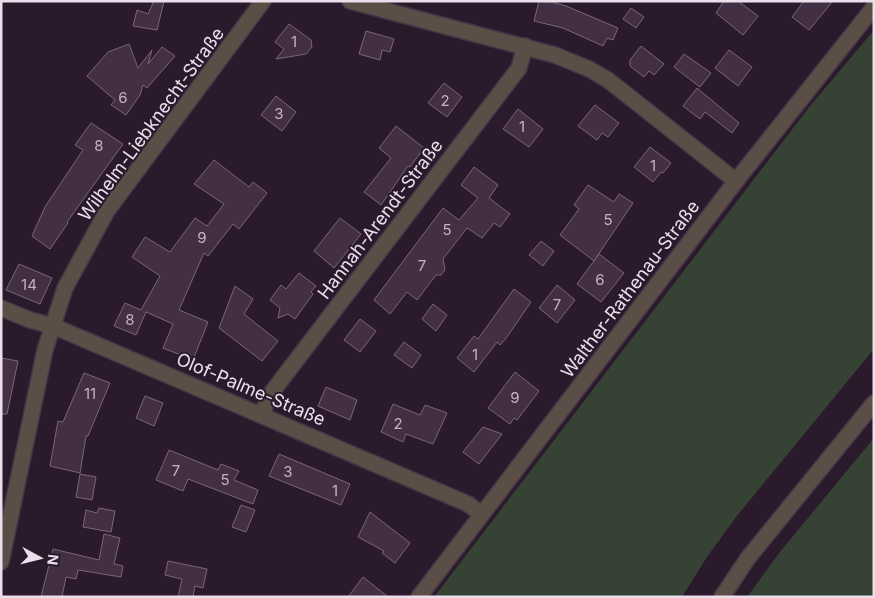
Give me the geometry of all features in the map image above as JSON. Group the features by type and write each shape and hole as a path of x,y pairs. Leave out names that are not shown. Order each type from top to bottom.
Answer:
{"street":[{"name":"Wilhelm-Liebknecht-Straße","path":"1,562 45,350 65,288 107,211 263,1"},
{"path":"350,1 405,8 556,54 589,69 608,80 736,181"},
{"name":"Walther-Rathenau-Straße","path":"419,597 736,181 874,6"},
{"name":"Hannah-Arendt-Straße","path":"262,414 270,396 519,68 525,46"},
{"name":"Olof-Palme-Straße","path":"1,308 30,320 53,326 262,414 468,504 481,514"},
{"path":"722,597 748,558 874,403"}],"green space":[{"path":"874,30 874,349 736,517 707,557 682,597 434,597 810,106"},
{"path":"874,438 874,597 747,597 779,553"}],"building":[{"path":"154,1 164,1 157,30 133,26 137,10 148,14"},
{"path":"539,1 548,1 566,6 618,28 613,40 607,38 603,46 563,28 534,21"},
{"path":"724,1 738,1 758,16 743,35 716,13"},
{"path":"804,1 833,1 809,30 792,17"},
{"path":"631,8 644,17 636,28 623,19"},
{"path":"289,24 311,40 312,47 306,54 276,59 284,49 275,42"},
{"path":"366,31 394,39 390,52 382,50 380,60 359,54"},
{"path":"129,44 138,68 152,50 148,64 162,47 175,56 147,88 143,85 140,95 126,115 111,105 115,100 87,76 108,52"},
{"path":"641,46 664,64 654,75 649,71 644,77 630,66 630,60"},
{"path":"729,50 752,67 738,86 715,68"},
{"path":"684,54 711,73 700,87 674,67"},
{"path":"444,83 462,97 447,117 428,103"},
{"path":"697,88 739,123 732,133 705,112 700,119 683,106"},
{"path":"276,96 296,112 282,131 261,115"},
{"path":"595,105 619,123 608,137 602,133 597,140 578,126"},
{"path":"518,109 543,129 529,147 503,129"},
{"path":"91,123 123,144 50,249 32,236 45,207 83,150 75,145"},
{"path":"396,126 424,148 410,167 408,166 381,205 364,192 391,158 379,148"},
{"path":"650,147 671,163 653,182 634,167"},
{"path":"214,160 249,187 253,182 267,193 239,229 233,224 208,256 204,253 179,310 208,322 193,360 163,348 173,324 146,312 136,335 114,326 125,303 141,310 160,276 132,257 145,237 170,252 195,218 207,226 224,204 194,184"},
{"path":"474,167 498,185 489,198 510,214 500,227 494,223 482,238 467,228 443,259 445,270 441,275 436,275 417,300 407,292 390,314 374,300 443,208 459,220 478,198 461,185"},
{"path":"588,185 614,202 619,194 633,203 594,261 560,235 579,209 574,205"},
{"path":"340,218 361,234 334,268 314,251"},
{"path":"541,241 554,251 543,266 529,255"},
{"path":"599,254 624,273 601,302 577,284"},
{"path":"19,264 52,278 40,304 6,290"},
{"path":"299,273 316,286 311,292 313,294 295,319 288,314 278,318 280,308 270,300 281,285 286,289"},
{"path":"557,285 575,300 557,323 539,308"},
{"path":"235,286 253,299 244,314 278,341 262,361 219,328"},
{"path":"514,289 531,302 507,337 500,345 497,342 474,372 457,358 474,336 478,339"},
{"path":"433,304 447,315 436,331 422,319"},
{"path":"360,319 376,331 360,352 344,340"},
{"path":"404,342 421,355 412,368 394,355"},
{"path":"1,358 18,361 7,414 1,414"},
{"path":"515,372 539,391 517,420 514,418 510,424 488,408"},
{"path":"84,373 110,383 88,436 86,436 80,473 50,466 58,421 63,422"},
{"path":"326,387 357,400 350,420 318,406"},
{"path":"145,396 163,403 154,426 136,418"},
{"path":"393,404 420,415 425,405 447,413 433,444 406,434 403,442 381,432"},
{"path":"483,427 502,434 479,464 463,452"},
{"path":"169,450 218,470 221,464 239,471 234,480 258,490 253,504 188,479 183,491 156,480"},
{"path":"279,454 350,484 341,505 269,476"},
{"path":"80,474 96,477 92,500 76,497"},
{"path":"241,505 255,510 246,532 232,527"},
{"path":"99,508 115,511 111,532 83,527 86,510 97,513"},
{"path":"370,512 410,543 395,563 382,553 384,551 358,537"},
{"path":"104,534 120,538 114,564 123,566 121,577 78,570 76,579 66,577 62,597 41,597 53,549 99,560"},
{"path":"168,561 207,569 203,588 195,586 193,597 178,597 182,579 165,575"},
{"path":"363,577 388,597 348,597"}]}
